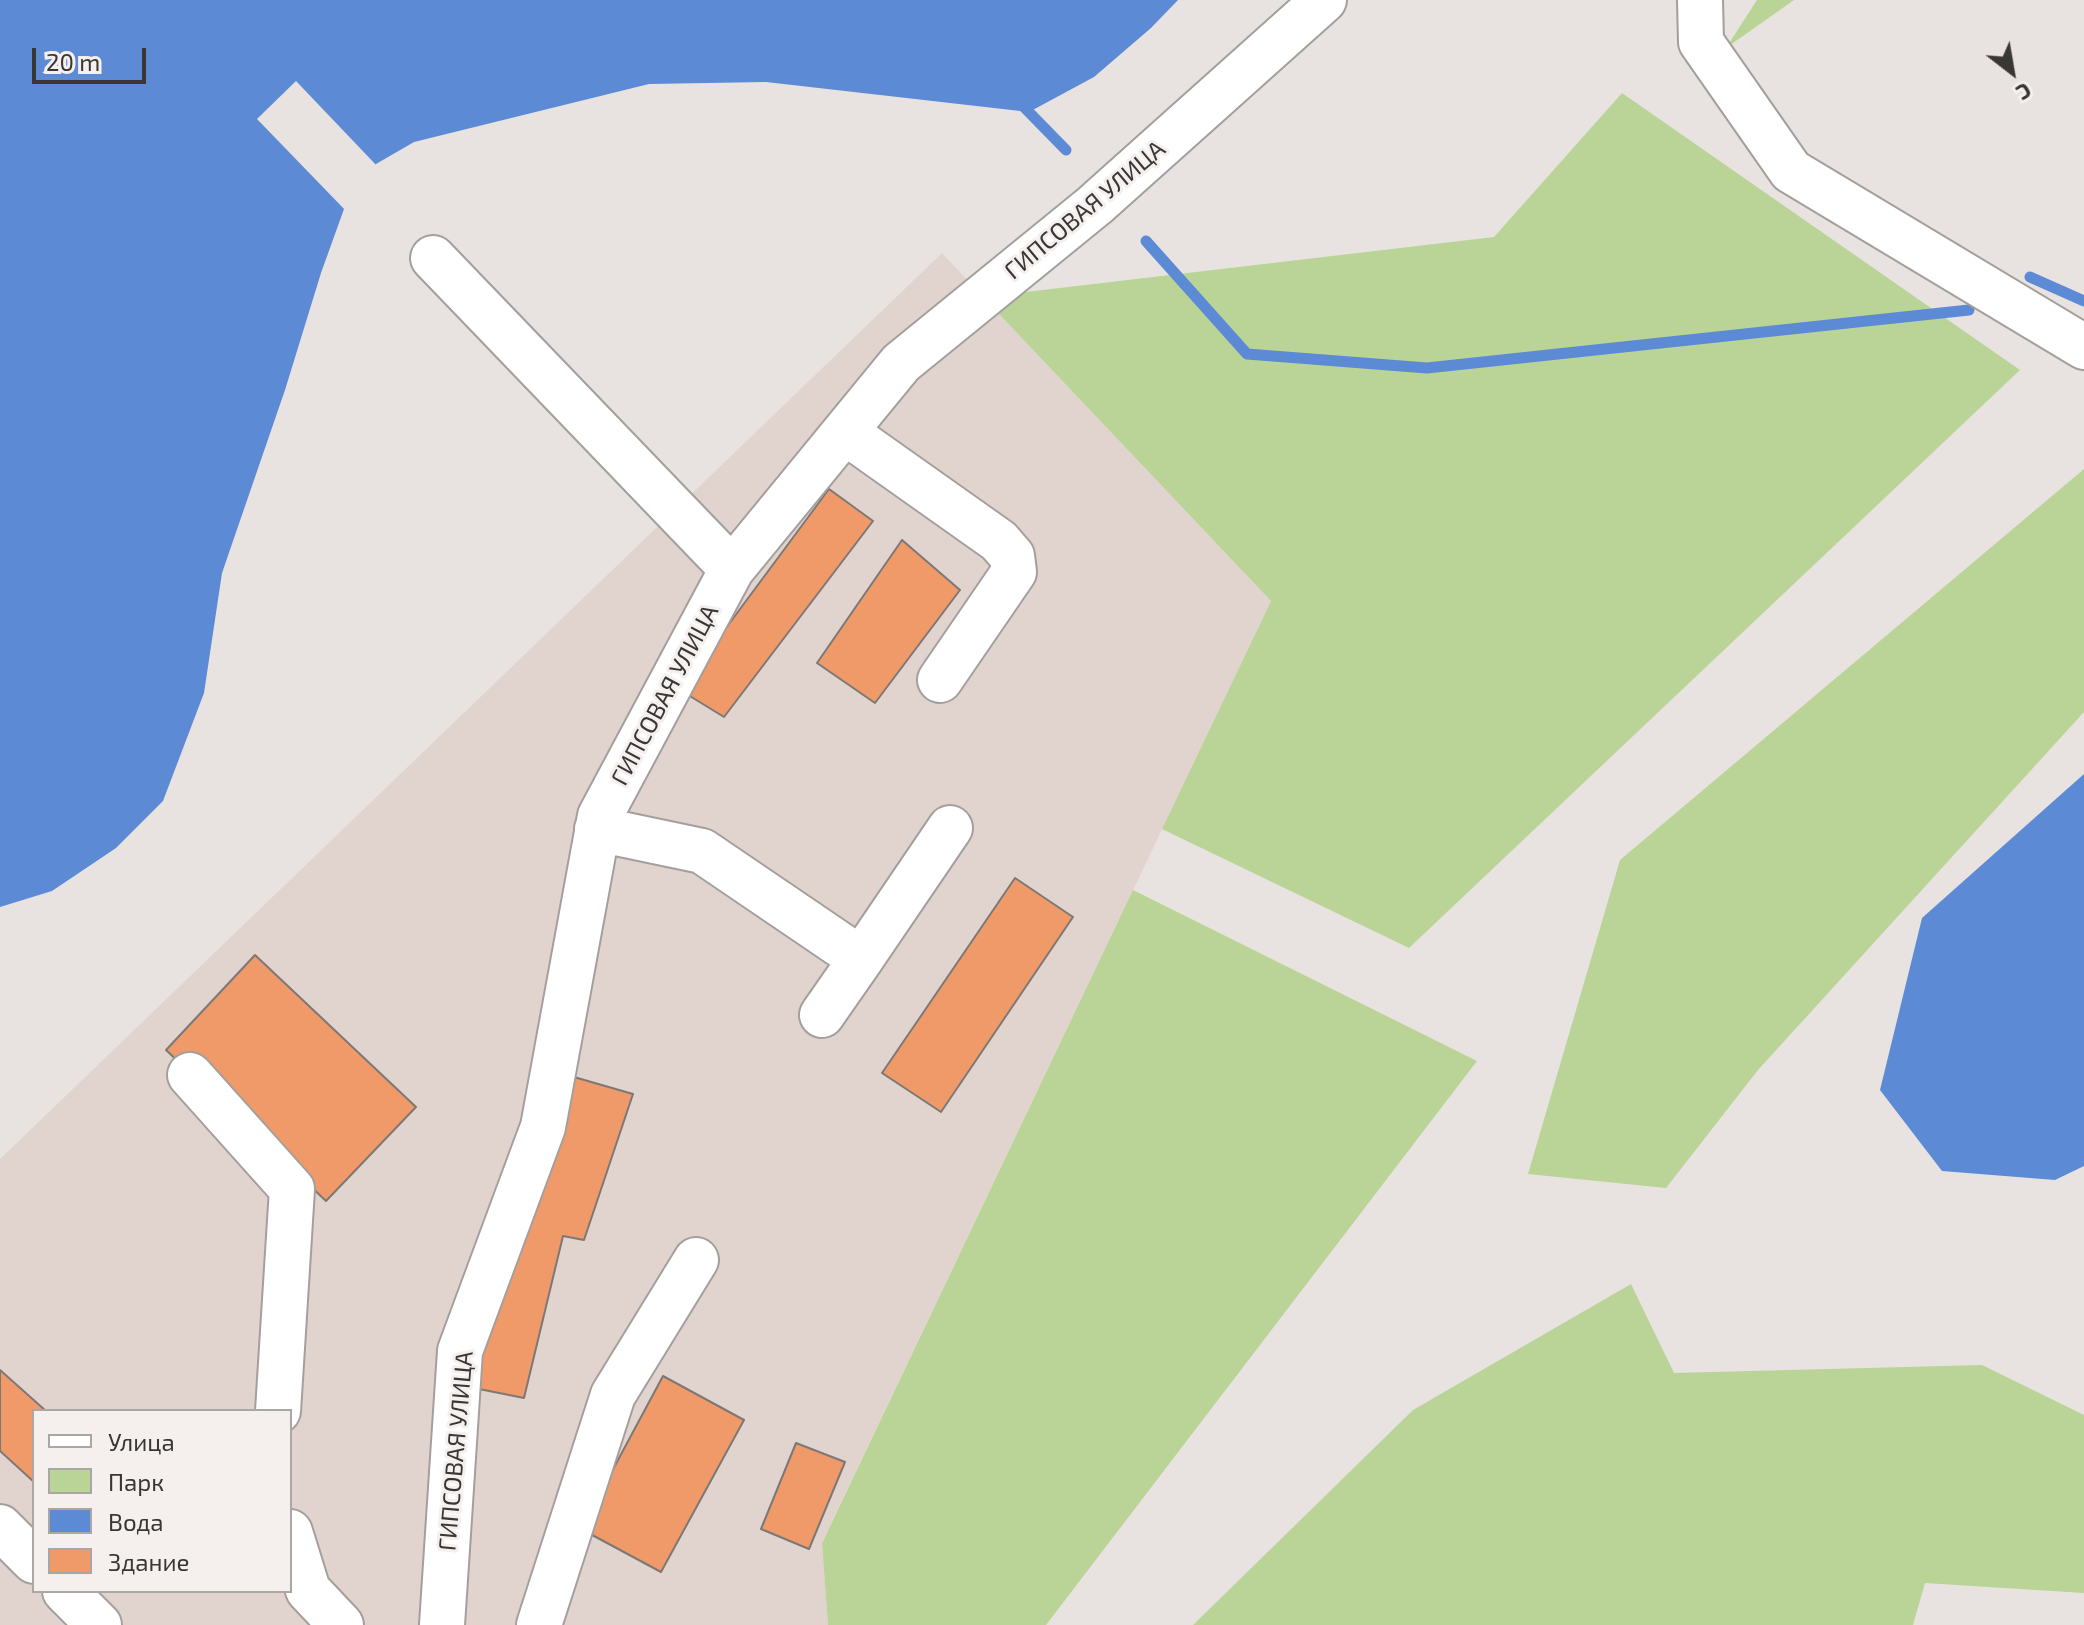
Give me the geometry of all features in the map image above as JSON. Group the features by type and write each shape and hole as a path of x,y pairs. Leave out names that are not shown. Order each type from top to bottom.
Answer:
{"street":[{"name":"ГИПСОВАЯ УЛИЦА","path":"442,1625 460,1351 543,1127 600,816 732,569 901,363 1095,205 1324,0"},
{"path":"1700,0 1701,42 1791,171 2084,347"},
{"path":"433,258 732,569"},
{"path":"845,432 999,541 1012,556 1014,572 940,680"},
{"path":"822,1015 950,828"},
{"path":"597,829 702,851 861,959"},
{"path":"190,1075 292,1189 278,1409"},
{"path":"539,1625 613,1395 696,1260"},
{"path":"0,1527 32,1559"},
{"path":"292,1538 308,1590 341,1625"},
{"path":"67,1593 99,1625"}],"shaded area":[{"path":"942,253 1271,601 822,1542 828,1625 0,1625 0,1159"}],"green space":[{"path":"1757,0 1794,0 1726,48"},
{"path":"1622,93 2020,370 1409,948 1162,829 1271,601 983,297 1494,237"},
{"path":"2084,469 2084,712 1758,1070 1666,1188 1528,1174 1620,860"},
{"path":"1133,890 1477,1061 1046,1625 828,1625 822,1543"},
{"path":"1631,1284 1674,1373 1982,1365 2084,1415 2084,1593 1925,1583 1913,1625 1193,1625 1413,1410"}],"water":[{"path":"0,0 1178,0 1094,77 1029,112 766,82 649,84 414,142 376,164 344,209 321,273 285,390 222,573 204,693 163,801 116,848 52,891 0,907"},
{"path":"2084,774 2084,1166 2055,1180 1942,1171 1880,1090 1922,918"}],"pier":[{"path":"296,81 378,167 347,212 257,119"}],"building":[{"path":"829,489 873,521 724,717 680,690"},
{"path":"902,540 960,590 875,703 817,663"},
{"path":"1015,878 1073,917 941,1112 882,1073"},
{"path":"255,955 416,1107 326,1201 166,1050"},
{"path":"567,1075 633,1094 584,1240 563,1236 524,1398 469,1387"},
{"path":"0,1370 44,1409 32,1409 32,1480 0,1451"},
{"path":"663,1376 744,1420 661,1572 581,1529"},
{"path":"796,1443 845,1462 809,1549 761,1529"}],"waterway":[{"path":"1019,102 1066,150"},
{"path":"1146,241 1247,354 1427,368 1969,310"},
{"path":"2030,277 2084,301"}]}
